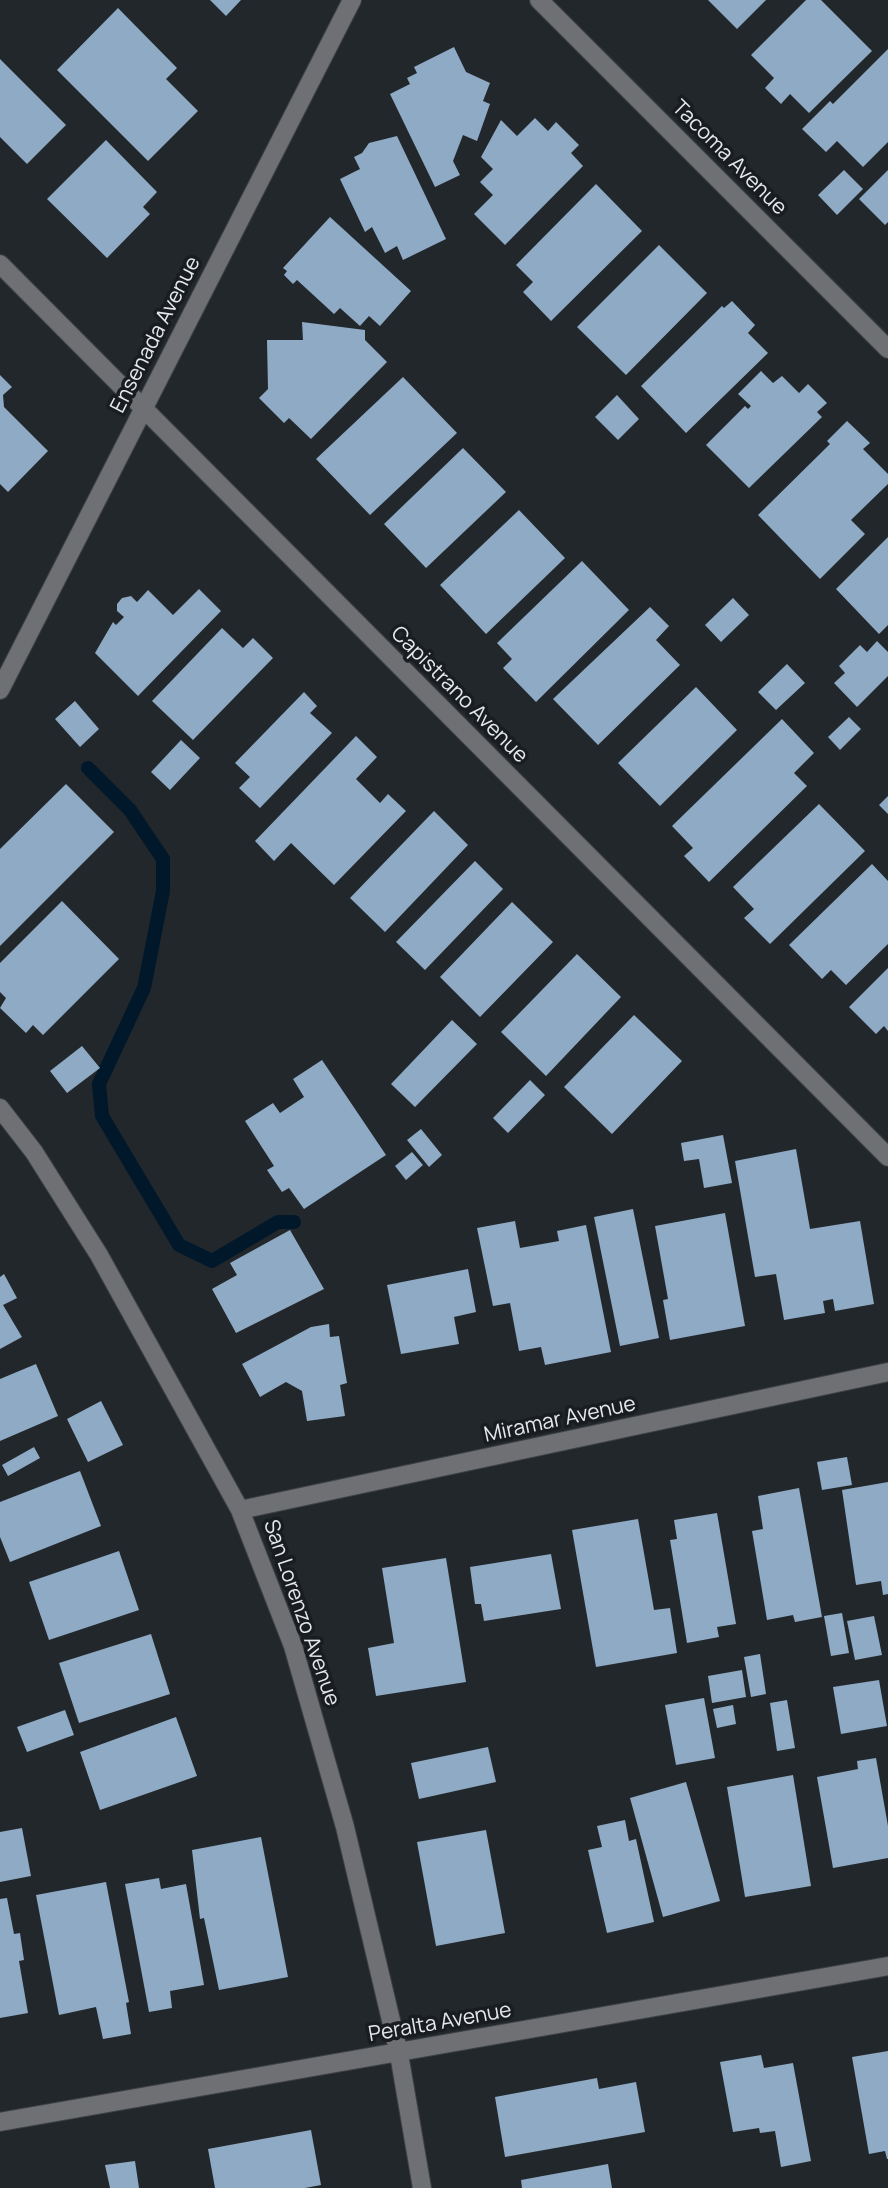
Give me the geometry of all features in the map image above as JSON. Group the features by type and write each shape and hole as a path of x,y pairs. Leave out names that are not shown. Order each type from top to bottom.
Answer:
{"street":[{"name":"Ensenada Avenue","path":"0,690 352,0"},
{"name":"Tacoma Avenue","path":"539,0 888,349"},
{"name":"Capistrano Avenue","path":"0,264 888,1157"},
{"name":"San Lorenzo Avenue","path":"0,1108 34,1152 99,1255 240,1510 293,1646 334,1788 399,2054 422,2188"},
{"name":"Miramar Avenue","path":"240,1510 888,1373"},
{"name":"Peralta Avenue","path":"0,2122 888,1966"}],"building":[{"path":"210,0 241,0 226,16"},
{"path":"708,0 766,0 737,29"},
{"path":"806,0 821,0 872,51 809,113 790,94 781,104 765,88 774,78 751,55"},
{"path":"118,8 177,68 166,79 198,111 148,161 57,70"},
{"path":"454,47 466,72 490,83 483,101 490,104 477,141 463,135 453,161 460,175 435,187 390,94 410,84 407,78 417,73 414,67"},
{"path":"888,49 888,142 863,167 837,141 826,152 802,129 830,101 833,104"},
{"path":"0,59 66,125 27,164 0,137"},
{"path":"535,118 548,131 556,122 579,145 571,153 583,166 505,245 474,214 493,195 480,182 493,169 481,157 501,120 517,136"},
{"path":"397,136 446,239 403,260 397,246 385,253 372,227 365,232 340,179 360,169 354,157 362,153 369,143"},
{"path":"106,140 157,192 143,207 150,214 107,258 47,199"},
{"path":"844,170 863,189 837,215 818,195"},
{"path":"888,170 888,222 885,225 859,199"},
{"path":"596,184 642,231 551,321 523,292 533,282 516,265"},
{"path":"330,217 411,291 380,326 369,316 360,326 340,308 334,314 297,280 293,284 284,275 287,271 283,268"},
{"path":"659,245 707,293 626,375 577,327"},
{"path":"732,301 755,325 748,333 768,353 686,433 641,386 722,306 724,308"},
{"path":"302,322 365,330 365,340 387,362 311,439 289,418 284,423 259,398 268,389 267,340 303,340"},
{"path":"761,371 773,383 782,376 799,393 808,384 827,403 817,412 822,417 749,488 706,445 745,406 748,409 751,406 738,394"},
{"path":"0,375 12,387 3,395 4,407 48,451 8,492 0,484"},
{"path":"403,377 457,433 370,515 316,459"},
{"path":"617,395 639,419 618,440 595,417"},
{"path":"847,421 870,443 863,449 888,474 888,484 851,520 865,534 820,579 758,515 830,444 827,441"},
{"path":"463,448 506,492 426,568 384,524"},
{"path":"519,510 565,558 486,634 440,585"},
{"path":"888,537 888,625 879,634 836,589"},
{"path":"582,561 629,610 536,702 503,668 512,659 497,643"},
{"path":"199,589 221,611 138,696 95,653 113,622 116,625 124,617 117,611 117,604 122,598 131,596 137,602 148,590 173,615"},
{"path":"733,598 749,615 721,642 705,625"},
{"path":"650,607 669,626 656,640 680,665 598,745 553,699"},
{"path":"222,628 243,648 253,638 273,658 193,740 152,701"},
{"path":"877,641 888,652 888,676 857,707 834,683 845,673 839,666 860,645 867,652"},
{"path":"787,664 805,683 776,710 758,692"},
{"path":"696,687 737,730 660,806 618,763"},
{"path":"304,692 317,706 310,713 332,733 260,808 239,788 250,777 235,763"},
{"path":"75,701 99,729 80,747 55,719"},
{"path":"849,717 861,729 840,750 828,737"},
{"path":"782,719 814,753 794,773 807,786 709,882 684,856 693,848 672,826"},
{"path":"356,736 377,757 356,779 380,803 388,794 406,811 334,885 291,843 274,861 255,841"},
{"path":"181,740 200,758 170,790 151,772"},
{"path":"66,784 114,832 0,946 0,849"},
{"path":"888,796 888,814 879,805"},
{"path":"819,804 865,851 770,944 744,918 754,909 733,887"},
{"path":"434,811 468,845 385,932 350,898"},
{"path":"475,861 503,889 425,970 396,942"},
{"path":"872,864 888,881 888,944 846,985 831,970 822,979 789,945"},
{"path":"62,901 119,959 43,1035 33,1025 26,1033 0,1008 6,998 0,992 0,963"},
{"path":"512,902 553,942 480,1017 440,977"},
{"path":"577,954 621,997 546,1076 501,1032"},
{"path":"888,968 888,1031 884,1026 876,1034 849,1007"},
{"path":"634,1015 682,1061 612,1134 564,1087"},
{"path":"452,1020 477,1044 415,1107 391,1084"},
{"path":"82,1046 100,1068 67,1093 50,1071"},
{"path":"322,1060 386,1155 304,1209 289,1188 282,1192 267,1170 274,1166 245,1121 273,1103 280,1113 304,1097 293,1079"},
{"path":"530,1080 545,1095 508,1133 493,1118"},
{"path":"421,1129 442,1155 429,1167 407,1140"},
{"path":"723,1135 732,1183 704,1188 699,1159 684,1161 681,1143"},
{"path":"796,1149 810,1229 860,1221 874,1304 835,1311 833,1299 823,1301 825,1313 784,1320 776,1274 755,1277 735,1161"},
{"path":"412,1152 423,1165 406,1180 395,1166"},
{"path":"633,1209 659,1338 620,1346 594,1217"},
{"path":"725,1213 745,1326 670,1340 663,1300 668,1299 655,1226"},
{"path":"515,1221 520,1248 559,1241 557,1231 586,1225 611,1352 545,1365 541,1347 519,1351 510,1303 493,1306 477,1228"},
{"path":"290,1230 324,1289 236,1333 212,1289 237,1275 230,1263"},
{"path":"468,1269 476,1312 454,1317 459,1344 401,1354 387,1285"},
{"path":"4,1274 17,1298 3,1305 22,1337 0,1349 0,1277"},
{"path":"329,1324 330,1337 339,1336 347,1383 340,1385 345,1416 307,1421 302,1391 286,1382 260,1397 242,1364 311,1327"},
{"path":"36,1364 58,1416 0,1441 0,1379"},
{"path":"101,1401 123,1445 88,1462 67,1419"},
{"path":"34,1447 40,1458 8,1476 2,1465"},
{"path":"847,1457 852,1485 822,1490 817,1462"},
{"path":"80,1471 101,1526 10,1562 0,1537 0,1502"},
{"path":"888,1482 888,1594 883,1595 881,1581 856,1585 842,1490"},
{"path":"799,1488 822,1617 795,1622 793,1615 767,1620 752,1531 763,1529 758,1496"},
{"path":"717,1513 736,1624 717,1627 719,1637 687,1643 670,1540 677,1539 674,1520"},
{"path":"638,1519 654,1610 670,1608 677,1653 596,1667 572,1530"},
{"path":"119,1551 139,1610 49,1640 29,1582"},
{"path":"551,1554 561,1609 484,1621 481,1604 475,1604 470,1567"},
{"path":"446,1558 466,1682 376,1696 368,1648 394,1643 382,1568"},
{"path":"842,1613 849,1653 831,1656 824,1616"},
{"path":"874,1616 882,1655 855,1660 847,1621"},
{"path":"151,1634 170,1694 79,1723 59,1663"},
{"path":"760,1654 766,1694 751,1697 744,1657"},
{"path":"742,1670 746,1697 712,1703 708,1676"},
{"path":"879,1680 887,1726 841,1734 833,1687"},
{"path":"704,1698 715,1758 676,1765 665,1705"},
{"path":"787,1700 795,1748 777,1751 770,1703"},
{"path":"733,1705 736,1724 717,1728 713,1709"},
{"path":"65,1710 74,1735 27,1752 17,1727"},
{"path":"176,1717 197,1776 100,1810 80,1752"},
{"path":"488,1747 496,1782 419,1799 411,1763"},
{"path":"876,1758 888,1826 888,1858 833,1868 817,1777 858,1769 857,1761"},
{"path":"793,1775 811,1886 745,1897 727,1787"},
{"path":"686,1782 720,1901 663,1917 630,1798"},
{"path":"625,1820 629,1841 636,1839 654,1922 607,1933 588,1850 602,1847 597,1826"},
{"path":"22,1828 31,1876 0,1882 0,1832"},
{"path":"486,1830 505,1933 436,1946 417,1842"},
{"path":"261,1837 288,1977 219,1990 204,1918 200,1919 192,1850"},
{"path":"159,1878 161,1889 186,1884 204,1985 170,1991 172,2008 149,2012 125,1884"},
{"path":"106,1882 129,2002 126,2003 131,2034 103,2039 96,2007 59,2015 36,1895"},
{"path":"7,1898 14,1934 20,1933 24,1960 19,1961 28,2013 0,2018 0,1899"},
{"path":"888,2051 887,2159 885,2151 869,2154 852,2057"},
{"path":"761,2055 764,2068 793,2063 811,2161 781,2167 775,2131 760,2133 759,2128 733,2132 720,2062"},
{"path":"597,2078 599,2089 636,2082 645,2132 505,2157 495,2097"},
{"path":"311,2130 321,2185 305,2188 215,2188 208,2149"},
{"path":"135,2161 139,2188 110,2188 105,2165"},
{"path":"608,2164 612,2188 522,2188 521,2180"}],"waterway":[{"path":"88,768 130,810 163,859 163,891 144,988 99,1084 102,1116 179,1245 212,1261 278,1222 294,1222"}]}
